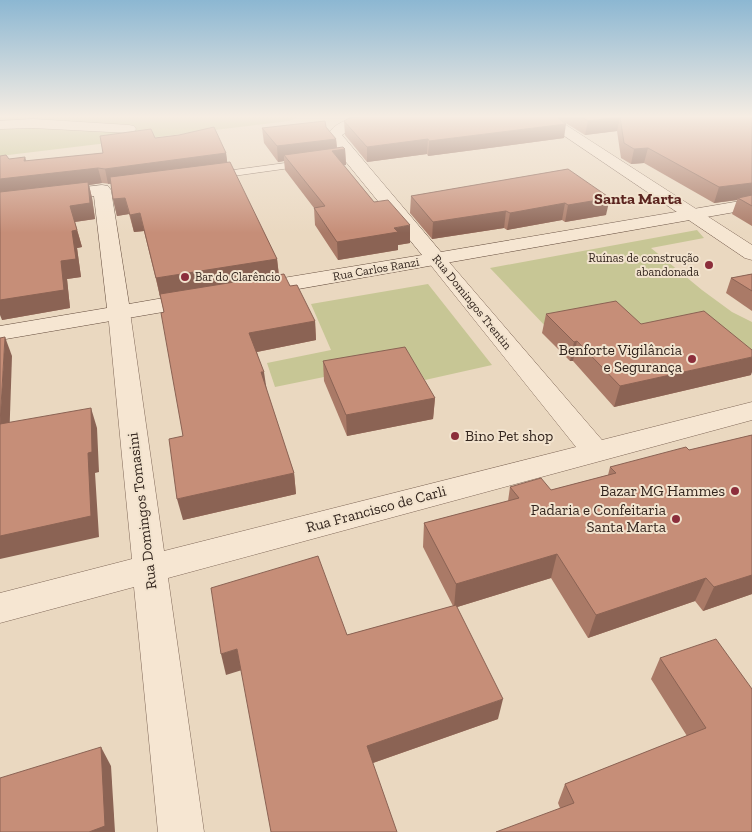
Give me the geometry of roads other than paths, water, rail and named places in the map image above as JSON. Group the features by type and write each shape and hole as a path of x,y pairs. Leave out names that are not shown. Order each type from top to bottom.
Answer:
{"street":[{"name":"Rua Domingos Trentin","path":"344,155 436,259 595,452"},
{"path":"601,155 752,254"},
{"name":"Rua Domingos Tomasini","path":"0,202 107,190 119,312 180,832"},
{"name":"Rua Carlos Ranzi","path":"0,333 752,204"},
{"name":"Rua Francisco de Carli","path":"0,608 752,411"}],"lane":[{"path":"198,178 322,161"}],"place":[{"name":"Ruínas de construção abandonada","path":"709,265"},
{"name":"Bar do Clarêncio","path":"185,277"},
{"name":"Benforte Vigilância e Segurança","path":"692,359"},
{"name":"Bino Pet shop","path":"455,436"},
{"name":"Bazar MG Hammes","path":"735,491"},
{"name":"Padaria e Confeitaria Santa Marta","path":"676,519"}],"district":[{"name":"Santa Marta","path":"638,198"}]}
